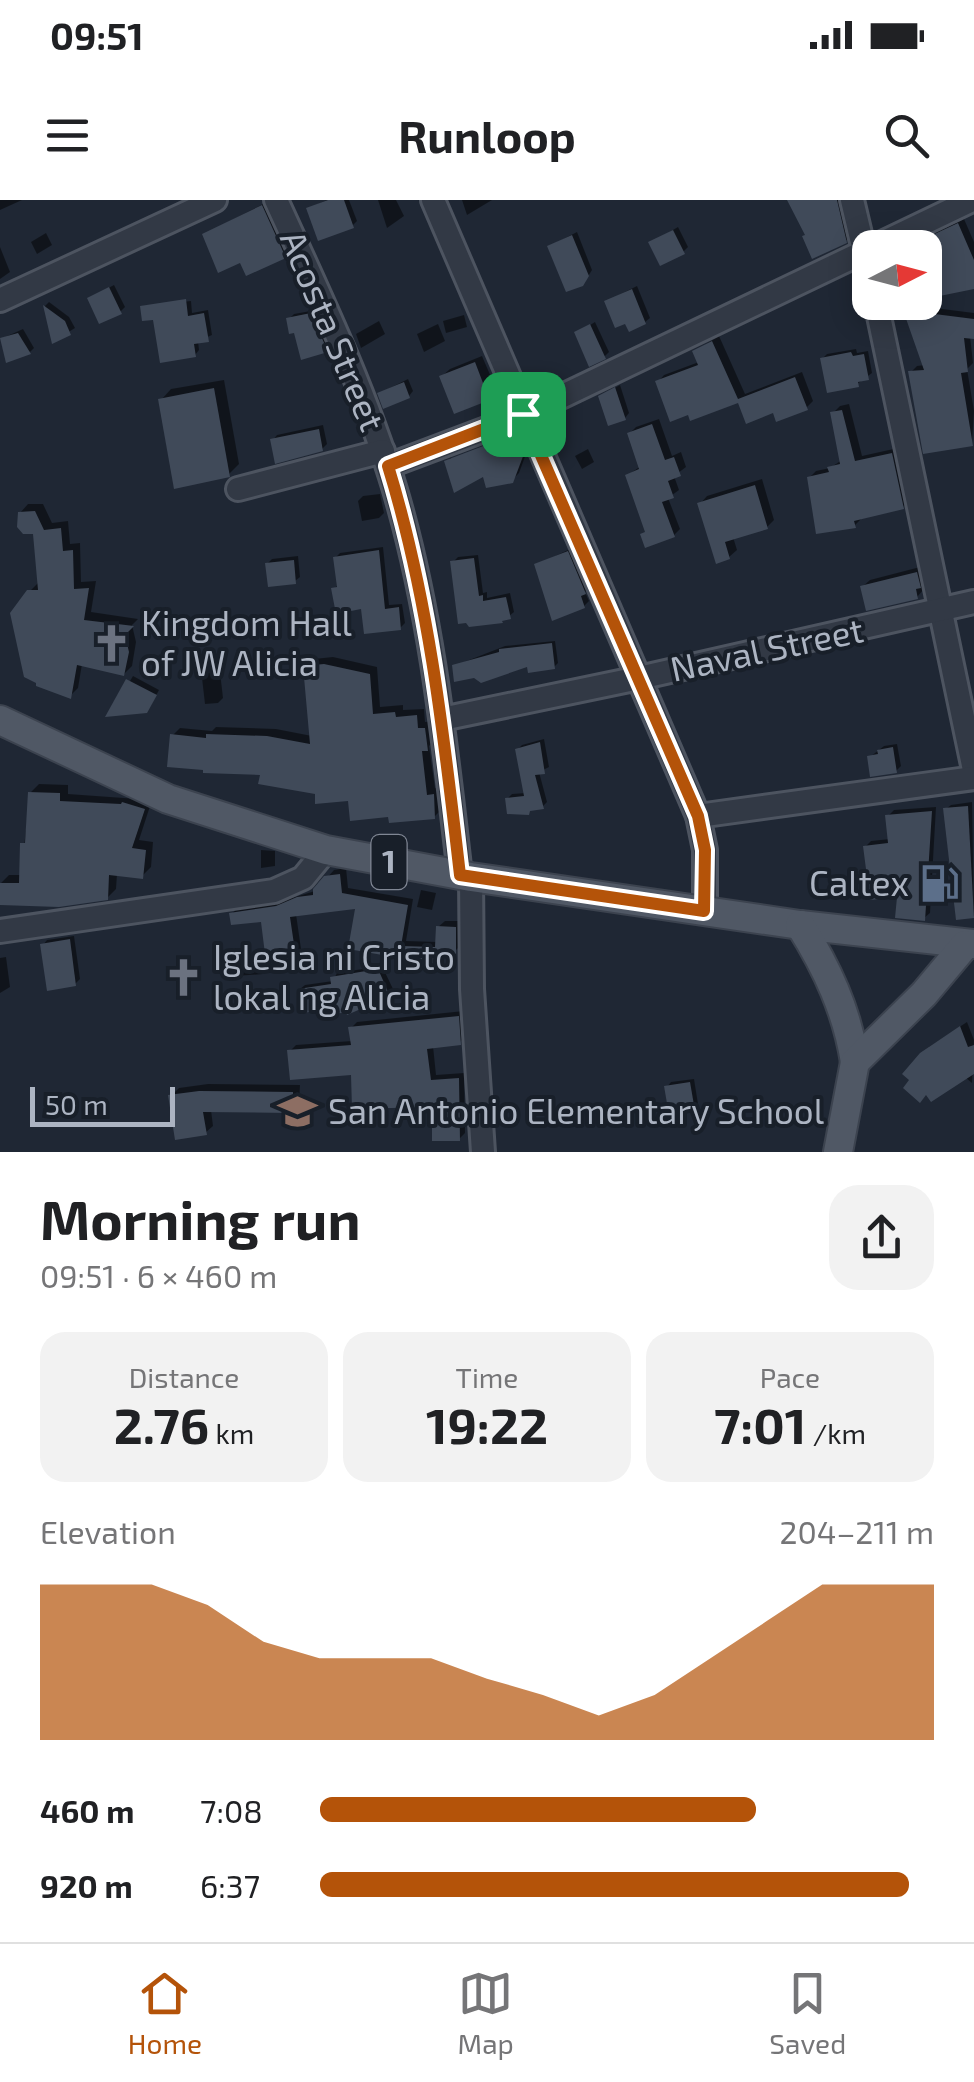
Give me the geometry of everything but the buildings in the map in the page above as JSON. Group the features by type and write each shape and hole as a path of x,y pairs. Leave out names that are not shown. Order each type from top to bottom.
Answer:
{"main road":[{"name":"1","path":"0,720 168,800 326,850 465,876 704,911 969,944"},
{"path":"800,925 837,993 850,1031 855,1062 838,1152"},
{"path":"855,1062 969,944"}],"street":[{"path":"0,300 215,200"},
{"name":"Acosta Street","path":"276,200 385,458 418,578 465,876 482,1152"},
{"path":"433,200 698,816 705,850 704,911"},
{"path":"852,200 859,230"},
{"path":"907,230 972,200"},
{"path":"238,489 385,458 523,414 852,256"},
{"path":"880,320 974,770"},
{"name":"Naval Street","path":"442,719 943,612 974,602"},
{"path":"698,816 974,778"},
{"path":"0,931 274,891 303,878 326,850"}],"place":[{"name":"Kingdom Hall of JW Alicia","path":"111,644"},
{"name":"Caltex","path":"939,884"},
{"name":"Iglesia ni Cristo lokal ng Alicia","path":"183,978"},
{"name":"San Antonio Elementary School","path":"298,1112"}],"route":[{"path":"523,414 698,816 705,850 704,911 460,875 442,719 418,578 388,466 523,414"}]}
